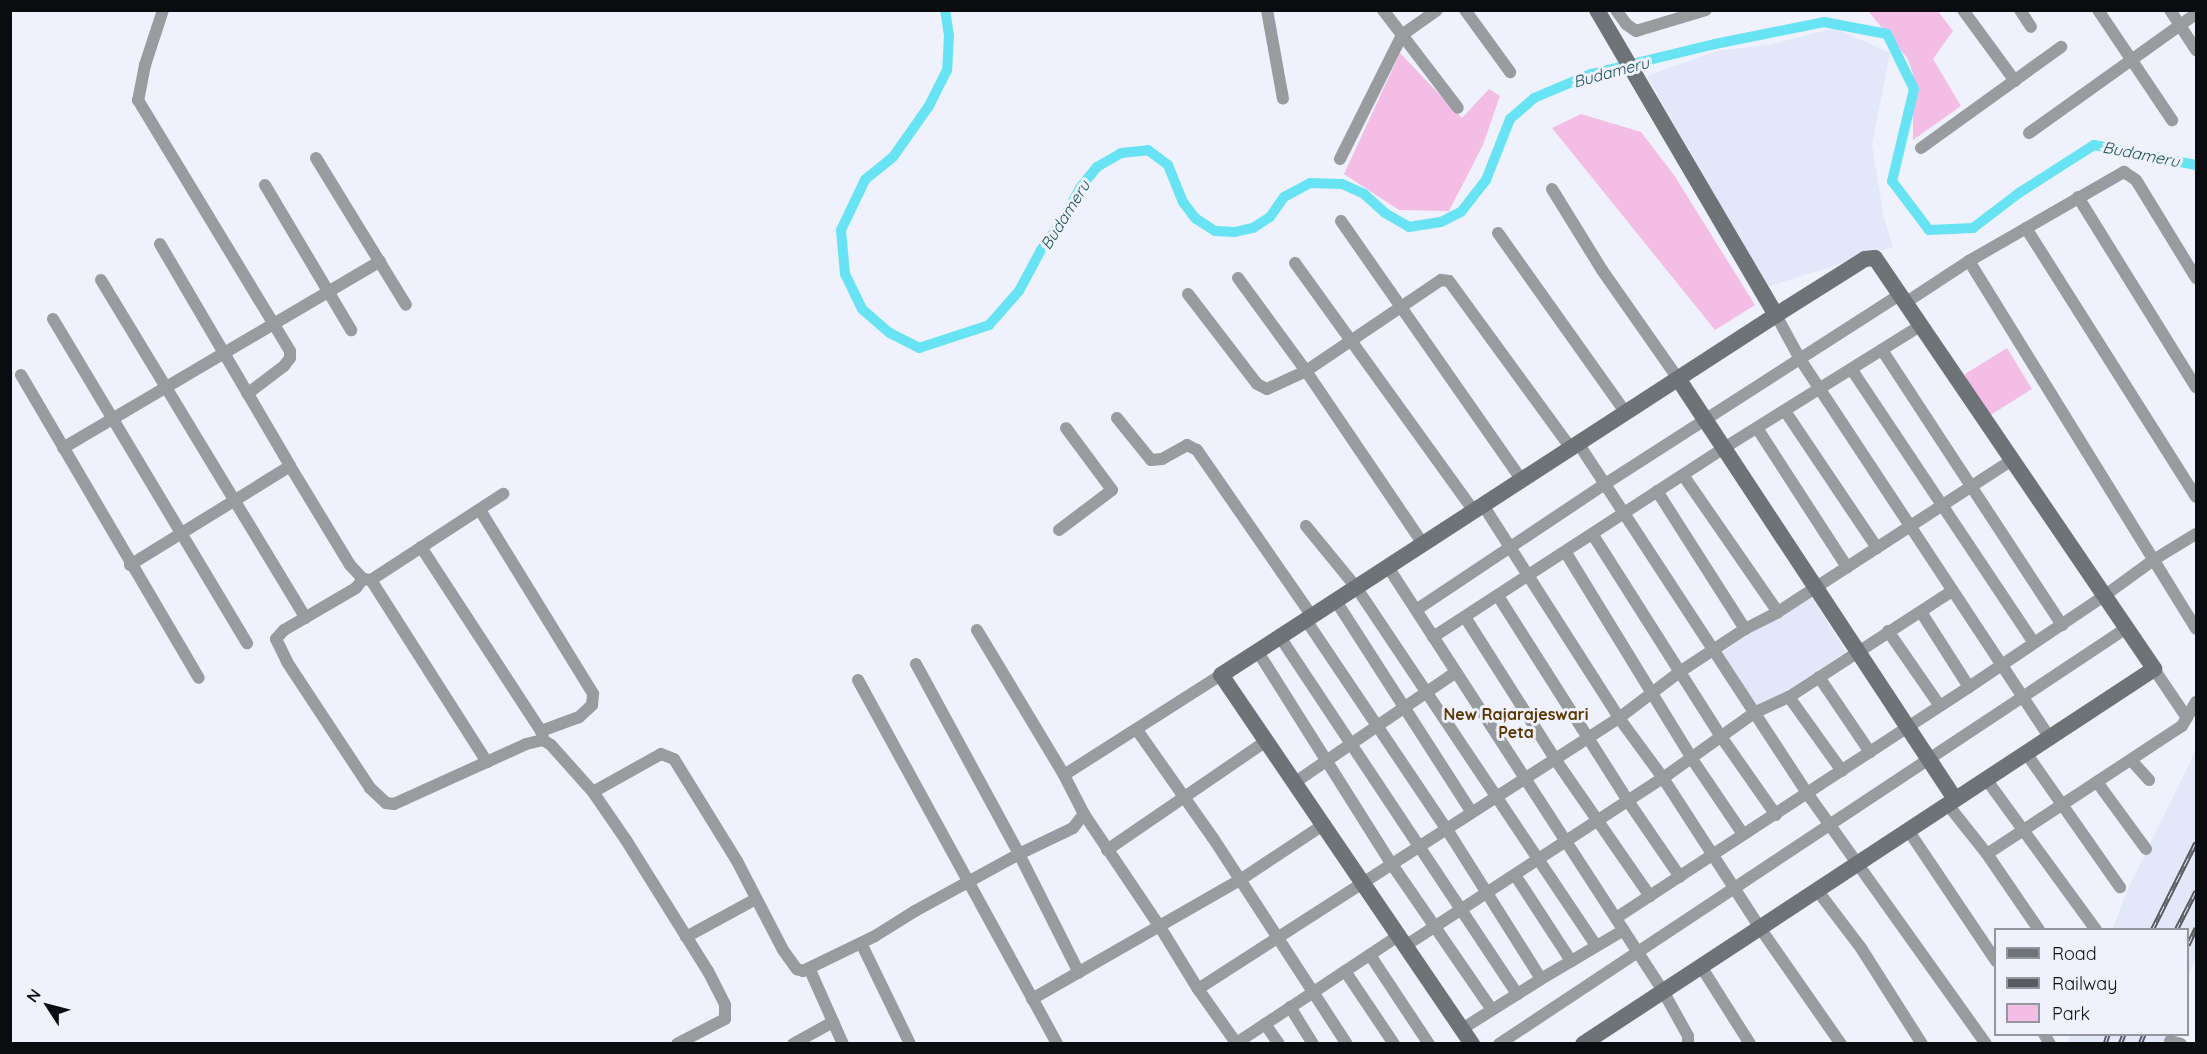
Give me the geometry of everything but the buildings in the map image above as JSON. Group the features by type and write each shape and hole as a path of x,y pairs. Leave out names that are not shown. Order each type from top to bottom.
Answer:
{"street":[{"path":"163,10 145,65 138,100 290,351 290,358 284,366 247,394"},
{"path":"1267,10 1283,99"},
{"path":"1383,10 1458,108"},
{"path":"1340,159 1402,35 1437,10"},
{"path":"1465,10 1510,72"},
{"path":"1597,10 1800,359 2050,738"},
{"path":"1616,10 1626,24 1636,31 1676,15 1706,10"},
{"path":"1963,10 2015,81"},
{"path":"2020,10 2031,27"},
{"path":"2098,10 2172,120"},
{"path":"2170,10 2196,50"},
{"path":"2029,133 2196,14"},
{"path":"1921,148 2061,47"},
{"path":"316,158 406,305"},
{"path":"1416,610 1605,484 1800,359 2119,173 2132,175 2196,278"},
{"path":"265,185 351,330"},
{"path":"1552,189 1614,288 1679,380 1908,726 1929,759 1951,802 2038,928"},
{"path":"2078,197 2196,387"},
{"path":"1341,221 1522,480"},
{"path":"2026,228 2196,496"},
{"path":"1498,233 1625,412"},
{"path":"160,244 247,394 351,565 367,580 487,762"},
{"path":"1064,775 1870,256 1880,262 1920,326 2187,718"},
{"path":"63,448 273,322 380,261"},
{"path":"1969,261 2104,483 2155,559 2196,628"},
{"path":"1296,263 1509,548 1619,718 1663,778 1760,928 1841,1044"},
{"path":"1238,278 1306,371 1423,544"},
{"path":"101,280 306,618"},
{"path":"1188,294 1261,387 1276,387 1306,371 1441,280 1449,281 1605,484 1807,794 1986,1044"},
{"path":"53,319 247,643"},
{"path":"1433,637 1566,553 1683,474 1920,326"},
{"path":"1882,350 2062,625"},
{"path":"1852,370 2034,643"},
{"path":"21,375 130,565 199,678"},
{"path":"1785,411 1877,548"},
{"path":"1118,418 1151,460 1161,459 1187,445 1197,450 1446,828 1541,979"},
{"path":"1059,531 1112,490 1066,428"},
{"path":"1757,428 1847,567"},
{"path":"1198,989 1494,796 1555,759 1586,736 1619,718 1681,671 1745,629 1778,612 2012,460"},
{"path":"130,565 182,535 290,466"},
{"path":"1683,474 1778,612"},
{"path":"1657,491 1745,629"},
{"path":"480,510 594,699 592,705 579,717 526,744 394,804 381,799 370,788 276,645 276,639 284,630 356,588 503,494"},
{"path":"1306,526 1356,587 1596,946"},
{"path":"1616,918 1743,834 1776,815 2104,597 2155,559 2196,534"},
{"path":"1593,535 1722,738 1776,815"},
{"path":"421,547 542,736 593,792 626,840 718,990 726,1012 725,1019 677,1044"},
{"path":"1566,553 1692,759 1743,834"},
{"path":"1388,567 1638,951 1688,1036 1688,1044"},
{"path":"977,630 1064,775 1084,814 1236,1043 1370,955 1436,926 1461,911 1692,759 1754,713 1789,697 1952,591"},
{"path":"1498,597 1628,801 1680,877"},
{"path":"1336,601 1471,811"},
{"path":"1921,612 1968,687"},
{"path":"1466,617 1555,759 1650,896"},
{"path":"1499,1044 2125,628"},
{"path":"1888,631 1940,706"},
{"path":"1280,637 1517,994"},
{"path":"1258,651 1391,863 1492,1010"},
{"path":"916,664 1019,854 1079,973"},
{"path":"1583,1044 2154,669"},
{"path":"1294,783 1456,672"},
{"path":"1221,675 1472,1044"},
{"path":"1818,677 1870,752"},
{"path":"858,680 1057,1044"},
{"path":"1789,697 1842,771"},
{"path":"1987,854 2182,726 2196,702"},
{"path":"1137,730 1185,797 1347,1044"},
{"path":"1107,850 1266,741"},
{"path":"2026,753 2120,887"},
{"path":"593,792 661,754 670,755 737,861 791,962 797,969 810,970 968,881 1072,828 1080,822 1084,814"},
{"path":"2131,760 2149,780"},
{"path":"1986,779 2025,829 2095,928"},
{"path":"2097,782 2146,849"},
{"path":"1032,999 1240,880 1323,825"},
{"path":"1908,830 1994,959"},
{"path":"1515,875 1570,961"},
{"path":"1817,890 1861,948 1922,1044"},
{"path":"686,937 756,899"},
{"path":"1462,1029 1624,930"},
{"path":"861,943 910,1044"},
{"path":"1370,955 1429,1044"},
{"path":"1702,968 1750,1044"},
{"path":"810,970 843,1044"},
{"path":"1346,971 1394,1044"},
{"path":"1290,1007 1313,1044"},
{"path":"793,1044 833,1022"},
{"path":"1265,1024 1279,1044"}],"shaded area":[{"path":"1835,28 1890,53 1872,145 1884,218 1893,247 1767,287 1647,76 1716,51 1769,45"},
{"path":"1810,595 1846,652 1755,711 1718,655"},
{"path":"2196,750 2196,956 2189,974 2189,928 2113,928 2127,891"},
{"path":"2070,1036 2168,1036 2165,1043 2067,1044"}],"green space":[{"path":"1868,11 1938,11 1953,31 1933,59 1961,106 1913,140 1913,74 1908,59"},
{"path":"1400,53 1462,118 1489,89 1500,96 1483,145 1449,211 1399,210 1344,174"},
{"path":"1581,114 1641,132 1674,175 1755,305 1715,330 1552,128"},
{"path":"2007,348 2032,389 1989,416 1968,386 1965,374"}],"waterway":[{"name":"Budameru","path":"945,10 949,35 947,70 929,106 893,157 865,180 841,230 845,274 862,309 890,333 919,348 989,325 1019,291 1041,250 1063,220 1080,188 1097,167 1121,153 1148,150 1168,165 1183,202 1195,218 1215,231 1235,232 1253,228 1270,217 1284,197 1310,183 1342,184 1364,194 1385,213 1409,227 1441,222 1461,212 1486,180 1510,119 1534,98 1591,74 1715,44 1824,22 1887,34 1914,89 1892,181 1929,230 1973,228 2019,193 2094,145 2196,165"}],"railway":[{"path":"2153,928 2196,842"},
{"path":"2177,928 2196,891"},
{"path":"2189,943 2196,928"},
{"path":"2105,1044 2107,1036"},
{"path":"2120,1044 2123,1036"},
{"path":"2140,1044 2143,1036"}],"district":[{"name":"New Rajarajeswari Peta","path":"1516,723"}]}
